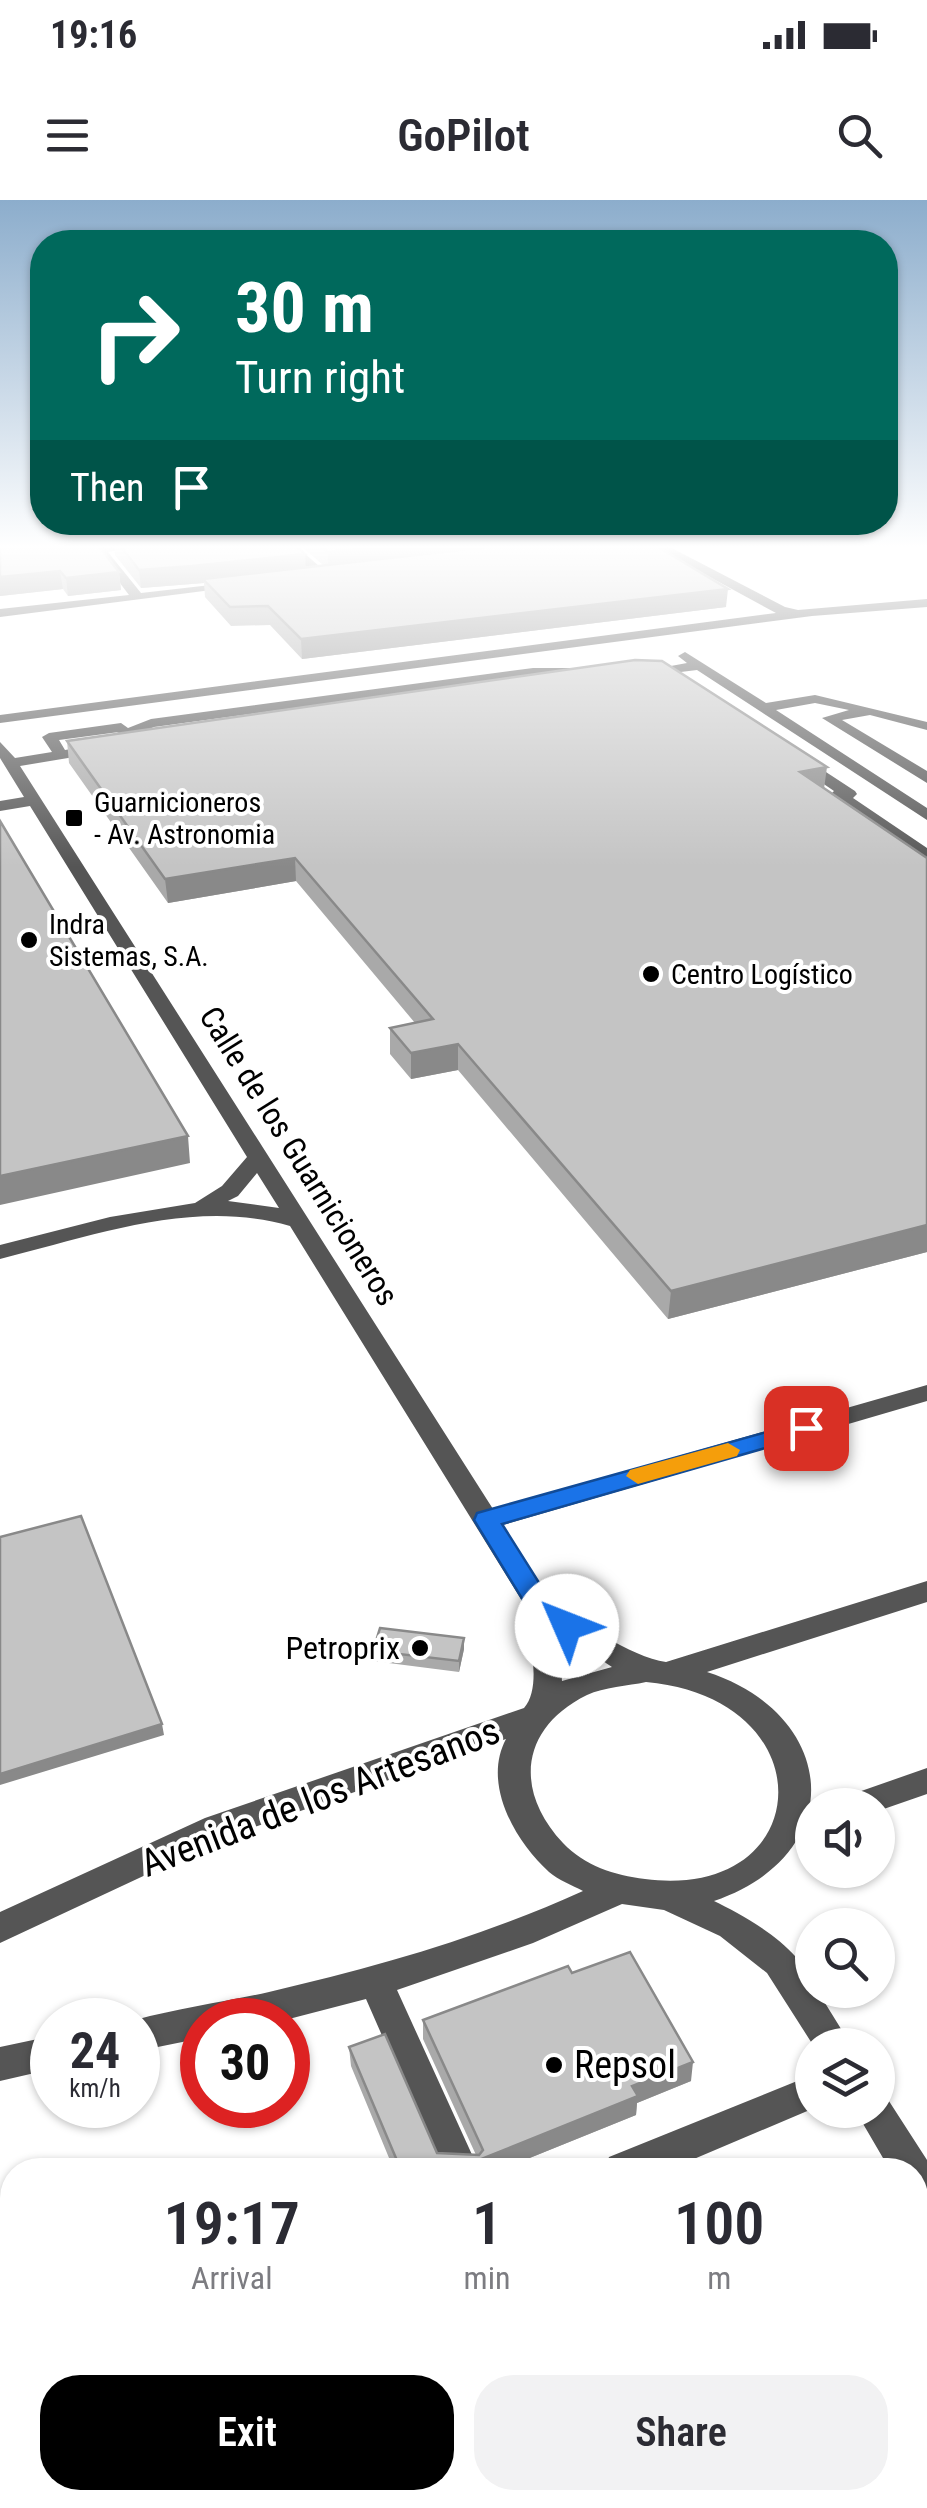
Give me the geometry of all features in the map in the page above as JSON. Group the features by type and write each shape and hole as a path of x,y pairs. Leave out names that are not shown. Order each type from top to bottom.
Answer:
{"street":[{"path":"5,716 512,652"},
{"path":"5,716 526,652"},
{"path":"683,652 694,666 927,815"},
{"path":"442,661 466,681"},
{"path":"621,673 694,666"},
{"path":"62,756 49,737 533,672 592,673"},
{"path":"654,672 683,684"},
{"path":"760,708 815,698 927,726"},
{"path":"789,704 806,706 830,718 927,778"},
{"path":"830,718 870,711"},
{"path":"0,728 5,716"},
{"path":"5,754 62,756 87,751 151,723"},
{"path":"782,750 849,794 838,795 927,856"},
{"name":"Calle de los Guarnicioneros","path":"5,754 538,1603 602,1648 658,1672"},
{"path":"0,806 32,802"},
{"path":"200,1207 230,1191 257,1158"},
{"path":"0,1252 200,1207 240,1205 274,1211 298,1221"},
{"path":"486,1520 927,1394"},
{"path":"795,1830 763,1863 721,1887 669,1896 618,1890 586,1878 558,1861 520,1815 512,1789 512,1764 519,1739 539,1710 572,1686 596,1678 658,1672 927,1591"},
{"name":"Calle de los Guarnicioneros","path":"538,1603 548,1672 539,1710"},
{"path":"658,1672 704,1681 735,1696 763,1717 783,1742 795,1770 797,1788"},
{"name":"Avenida de los Artesanos","path":"0,1928 216,1828 539,1710"},
{"path":"895,1792 927,1780"},
{"path":"310,1999 576,1911 618,1890"},
{"path":"669,1896 732,1926 779,1962 822,2028"},
{"path":"376,1980 455,2158"},
{"path":"0,2064 30,2058"},
{"path":"652,2158 795,2099"},
{"path":"886,2128 905,2158"}],"building":[{"name":"Centro Logístico","path":"635,660 662,661 827,767 800,772 927,858 927,1225 671,1291 458,1044 411,1053 390,1028 433,1019 295,858 165,879 67,741"},
{"path":"0,821 188,1136 0,1176"},
{"path":"81,1516 162,1724 0,1774 0,1537"},
{"path":"380,1628 464,1638 459,1661 373,1651"},
{"path":"630,1952 693,2062 632,2086 638,2096 484,2158 396,2158 349,2047 385,2034 437,2153 479,2155 483,2150 423,2020 568,1966 572,1973"}],"slow traffic":[{"path":"638,1476 728,1450"}],"place":[{"name":"Guarnicioneros - Av. Astronomia","path":"74,818"},
{"name":"Indra Sistemas, S.A.","path":"29,940"},
{"name":"Centro Logístico","path":"651,974"},
{"name":"Petroprix","path":"420,1648"},
{"name":"Repsol","path":"554,2065"}],"route":[{"path":"567,1626 538,1603 486,1520 806,1428"}]}
